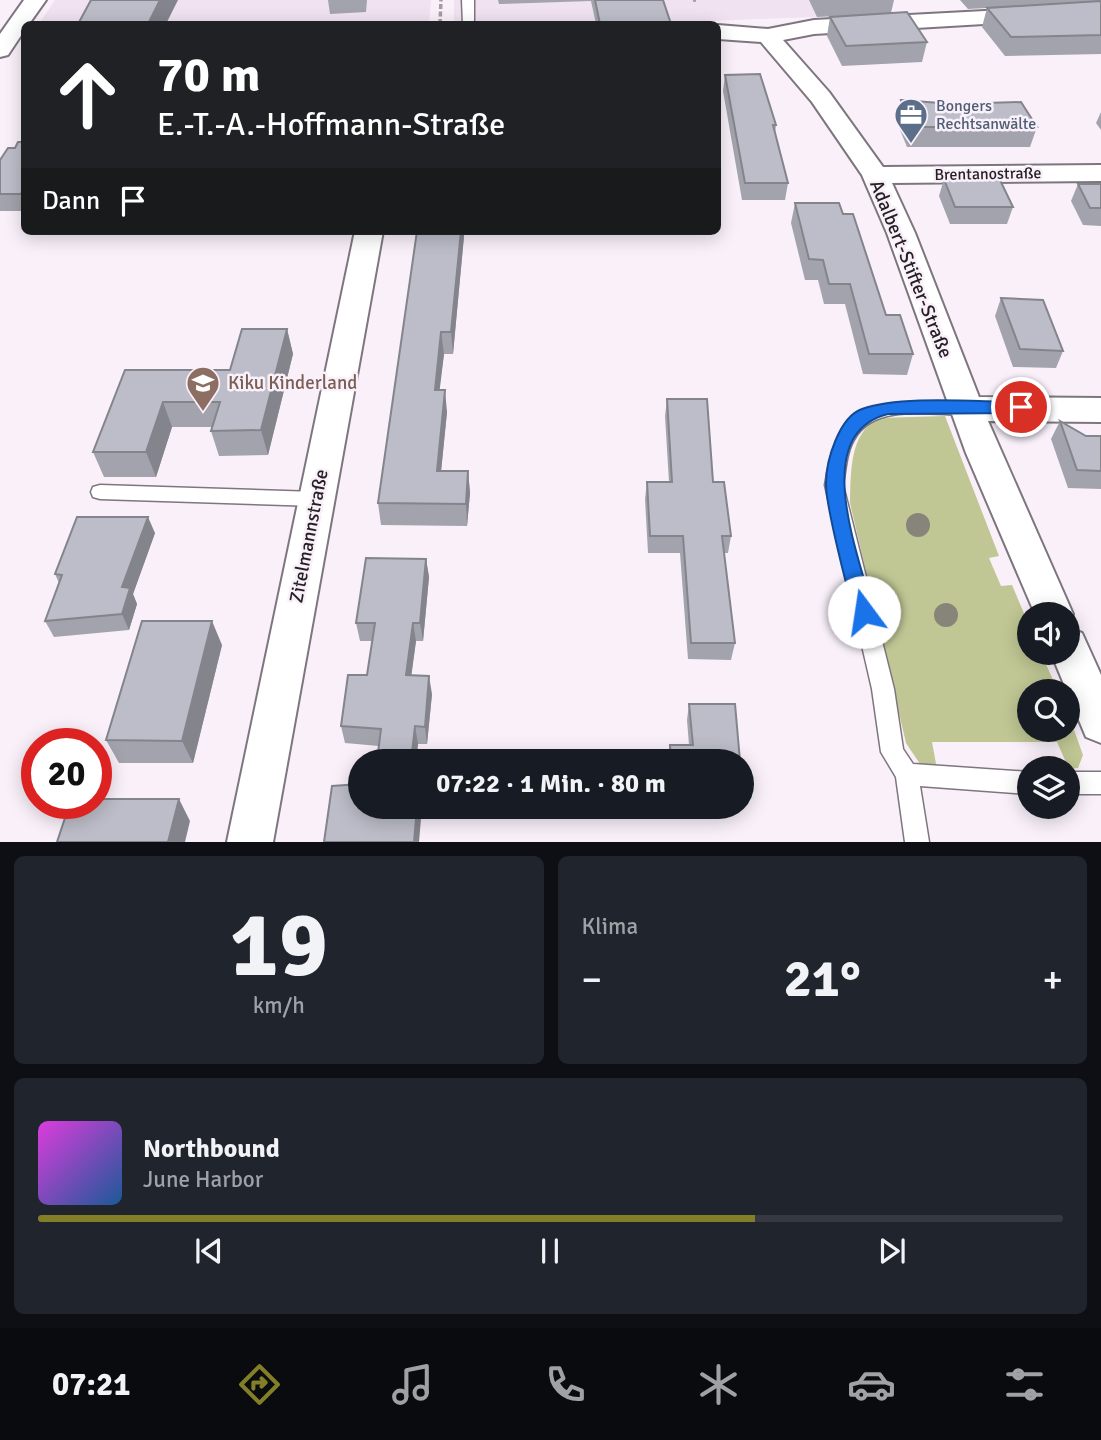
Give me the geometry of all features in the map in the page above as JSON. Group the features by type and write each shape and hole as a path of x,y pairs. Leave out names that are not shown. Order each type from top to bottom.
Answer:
{"street":[{"path":"0,50 35,0"},
{"path":"721,32 768,36 814,27 1101,11"},
{"name":"Adalbert-Stifter-Straße","path":"768,36 821,97 876,175 901,233 966,409 1049,602"},
{"path":"0,62 21,61"},
{"name":"Brentanostraße","path":"876,175 1101,173"},
{"name":"Zitelmannstraße","path":"250,842 368,235"},
{"path":"966,409 1101,410"},
{"path":"1076,665 1101,724"}],"lane":[{"path":"468,0 468,21"},
{"path":"917,842 906,774 892,752 883,689 834,485 835,462 842,442 863,414 888,408 966,409"},
{"path":"100,492 316,499"},
{"path":"906,774 1017,782"},
{"path":"1080,783 1101,783"}],"path":[{"path":"440,0 440,21"}],"shaded area":[{"path":"55,0 431,0 429,21 41,21"},
{"path":"454,0 826,0 835,16 708,21 454,21"}],"green space":[{"path":"945,416 999,556 989,558 1001,586 1012,585 1019,602 1017,602 1017,665 1046,665 1053,679 1017,679 1017,742 932,742 937,769 920,764 906,743 850,503 852,467 857,444 862,433 879,418"},
{"path":"1057,742 1078,742 1083,755 1080,763 1080,756 1063,756"}],"building":[{"path":"91,0 160,0 150,21 80,21"},
{"path":"595,0 663,0 670,21 599,21"},
{"path":"1101,1 1101,35 1011,37 987,8"},
{"path":"907,12 927,42 846,46 830,17"},
{"path":"760,74 776,125 773,125 788,183 745,183 725,75"},
{"path":"901,100 953,104 1021,102 1037,127 912,127"},
{"path":"18,142 21,142 21,194 0,194 0,160 8,148 15,148"},
{"path":"944,179 1000,180 1013,207 955,207"},
{"path":"1078,184 1101,184 1101,208 1090,208"},
{"path":"795,203 839,203 843,214 853,214 886,315 900,315 913,354 869,354 850,284 829,284 823,260 809,259"},
{"path":"416,235 461,235 451,332 441,332 435,390 445,390 437,471 468,471 466,504 378,503"},
{"path":"1001,298 1043,300 1063,351 1020,349"},
{"path":"242,329 287,329 261,430 211,431 220,402 163,402 146,452 93,452 125,370 230,370"},
{"path":"667,399 707,399 713,482 724,482 731,536 722,536 735,643 691,643 683,536 650,536 647,482 672,482"},
{"path":"1060,421 1086,436 1101,436 1101,471 1077,470"},
{"path":"77,517 148,517 122,587 130,588 122,614 45,621 62,575 55,574"},
{"path":"366,558 426,559 420,623 413,623 406,675 429,676 425,727 415,726 412,749 378,749 381,729 341,726 348,675 367,675 375,623 356,623"},
{"path":"142,621 212,621 182,741 112,740 112,728 110,728"},
{"path":"689,704 735,704 739,749 670,749 670,745 693,745"},
{"path":"348,785 348,819 416,819 414,842 324,842 332,786"},
{"path":"112,799 179,799 168,842 57,842 65,819 112,819"}],"place":[{"name":"Bongers Rechtsanwälte","path":"911,145"},
{"name":"Kiku Kinderland","path":"203,413"}],"route":[{"path":"864,612 834,485 835,462 842,442 853,427 863,414 888,408 1021,407"}]}
